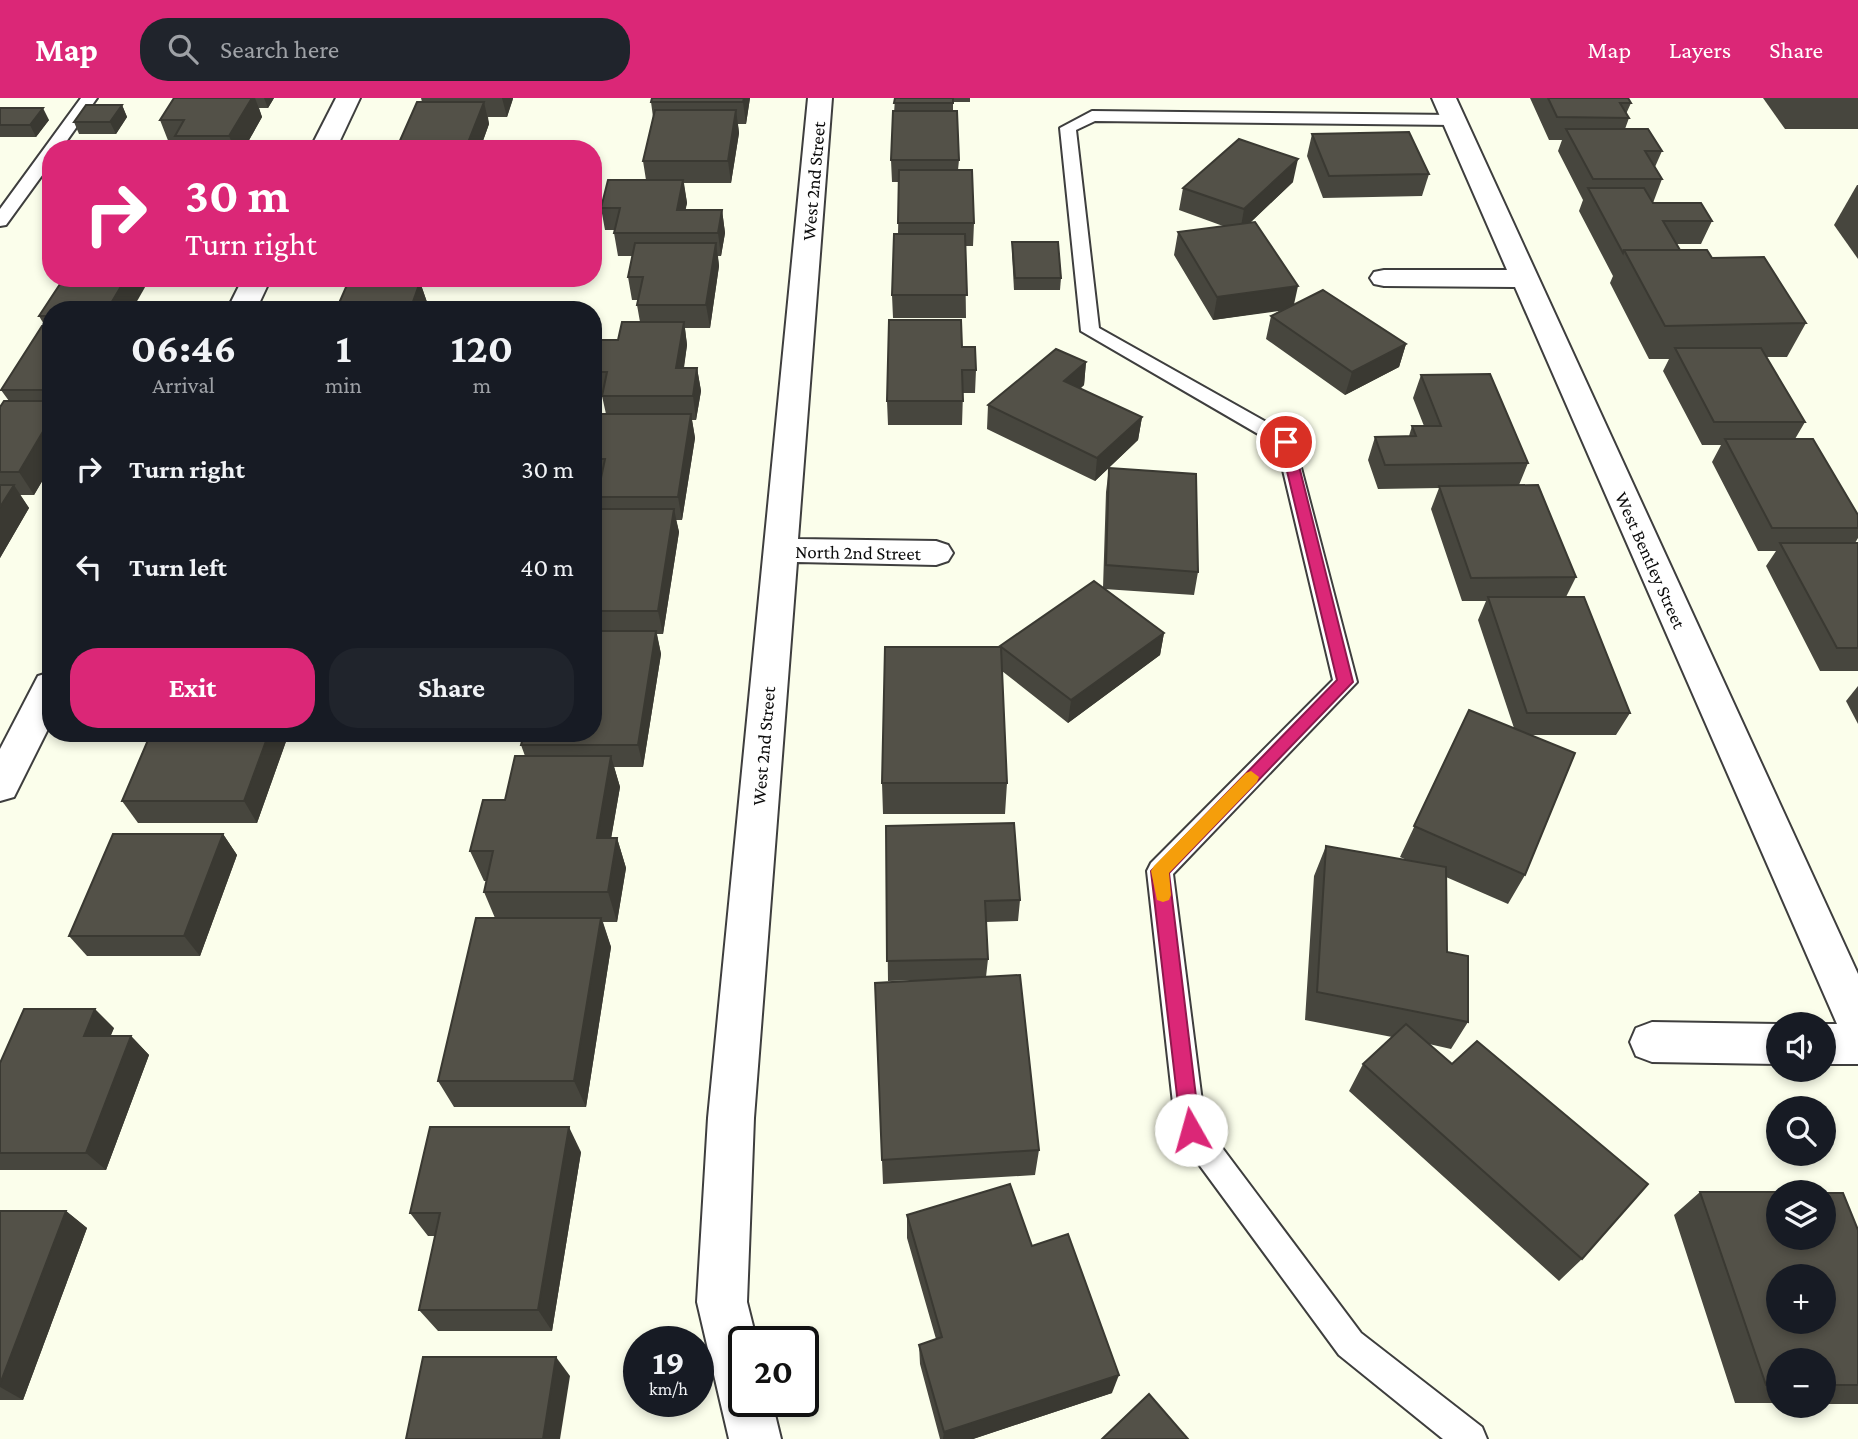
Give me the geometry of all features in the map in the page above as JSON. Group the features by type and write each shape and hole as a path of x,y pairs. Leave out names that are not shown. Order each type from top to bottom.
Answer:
{"street":[{"path":"327,140 348,98"},
{"name":"West 2nd Street","path":"728,1327 722,1302 731,1118 820,98"},
{"name":"West Bentley Street","path":"1449,109 1858,1022"},
{"path":"1384,278 1525,279"},
{"name":"North 2nd Street","path":"780,550 936,553"},
{"path":"4,769 42,702"},
{"path":"1653,1042 1766,1044"},
{"path":"1836,1044 1858,1044"},
{"path":"750,1417 755,1439"}],"lane":[{"path":"59,140 89,98"},
{"path":"1449,109 1092,116 1068,128 1090,331 1286,442 1345,682 1160,871 1191,1130 1350,1344 1471,1439"},
{"path":"0,221 42,164"}],"building":[{"path":"174,98 252,98 229,136 175,136 184,120 160,120"},
{"path":"652,98 744,98 743,102 651,102"},
{"path":"895,98 953,98 953,103 894,103"},
{"path":"1548,98 1628,98 1631,103 1620,103 1629,118 1557,117"},
{"path":"417,102 484,102 469,140 400,140"},
{"path":"86,105 122,105 110,122 74,122"},
{"path":"0,108 43,108 30,125 0,125"},
{"path":"655,110 736,110 728,161 643,161"},
{"path":"893,111 957,111 959,160 891,160"},
{"path":"1566,129 1648,129 1662,151 1645,151 1662,179 1593,179"},
{"path":"1409,132 1429,174 1329,176 1312,134"},
{"path":"1239,139 1298,159 1244,209 1183,188"},
{"path":"899,170 972,170 974,223 898,223"},
{"path":"608,180 683,180 677,210 722,210 718,233 614,233 620,208 602,208"},
{"path":"1588,188 1644,188 1653,203 1701,203 1712,221 1663,221 1680,250 1624,250 1623,253"},
{"path":"1255,222 1298,286 1217,297 1178,232"},
{"path":"894,234 965,234 967,295 892,295"},
{"path":"1012,242 1058,242 1061,278 1015,278"},
{"path":"635,243 716,243 706,305 637,305 643,277 628,277"},
{"path":"1624,250 1707,250 1712,258 1764,257 1806,323 1665,326"},
{"path":"58,287 121,287 112,301 49,301"},
{"path":"346,287 418,287 413,301 340,301"},
{"path":"1323,290 1406,344 1352,372 1271,316"},
{"path":"889,320 961,320 962,347 975,347 976,370 962,370 963,401 887,401"},
{"path":"622,322 684,322 676,368 697,368 693,396 602,396 607,372 602,372 602,340 618,340"},
{"path":"42,326 42,390 1,390"},
{"path":"1675,348 1761,348 1805,422 1714,422"},
{"path":"1056,349 1086,362 1064,381 1142,417 1097,458 988,405"},
{"path":"1490,374 1528,463 1385,465 1375,437 1416,436 1412,426 1441,426 1421,375"},
{"path":"4,401 42,401 42,433 19,472 0,472 0,407"},
{"path":"602,414 691,414 678,497 602,497 605,459 602,459"},
{"path":"1725,439 1813,439 1858,515 1858,528 1772,528"},
{"path":"1109,468 1196,474 1198,572 1106,565"},
{"path":"0,485 14,485 0,507"},
{"path":"1538,485 1576,577 1471,578 1439,486"},
{"path":"602,509 674,509 658,611 602,611"},
{"path":"1780,543 1858,543 1858,648 1837,648"},
{"path":"1094,581 1164,633 1071,700 1000,646"},
{"path":"1488,597 1584,597 1630,713 1527,713"},
{"path":"602,631 656,631 638,745 521,745 522,742 602,742"},
{"path":"885,647 1001,647 1007,783 882,783"},
{"path":"1469,710 1575,753 1525,875 1414,826"},
{"path":"147,742 266,742 244,801 122,801"},
{"path":"515,756 611,756 597,838 617,838 608,892 484,892 493,851 470,851 483,800 505,800"},
{"path":"1014,823 1020,900 985,901 988,959 887,961 886,826"},
{"path":"113,834 223,834 184,936 69,936"},
{"path":"1326,846 1446,867 1447,952 1468,956 1468,1022 1317,992"},
{"path":"476,918 601,918 574,1081 438,1081"},
{"path":"1020,975 1039,1150 882,1160 875,983"},
{"path":"24,1009 95,1009 84,1036 131,1036 86,1153 0,1153 0,1063"},
{"path":"1406,1024 1452,1064 1477,1041 1648,1184 1582,1259 1363,1064"},
{"path":"430,1127 569,1127 538,1310 419,1310 440,1213 410,1213"},
{"path":"1010,1184 1032,1246 1068,1234 1119,1375 944,1432 919,1345 942,1337 907,1215"},
{"path":"1700,1192 1766,1192 1766,1250 1836,1250 1836,1193 1843,1193 1858,1230 1858,1385 1836,1385 1836,1348 1766,1348 1766,1385"},
{"path":"0,1211 66,1211 0,1384"},
{"path":"423,1357 556,1357 543,1439 406,1439"},
{"path":"1149,1394 1188,1439 1102,1439"}],"slow traffic":[{"path":"1163,895 1160,871 1251,777"}],"route":[{"path":"1191,1130 1160,871 1345,682 1286,442"}]}
